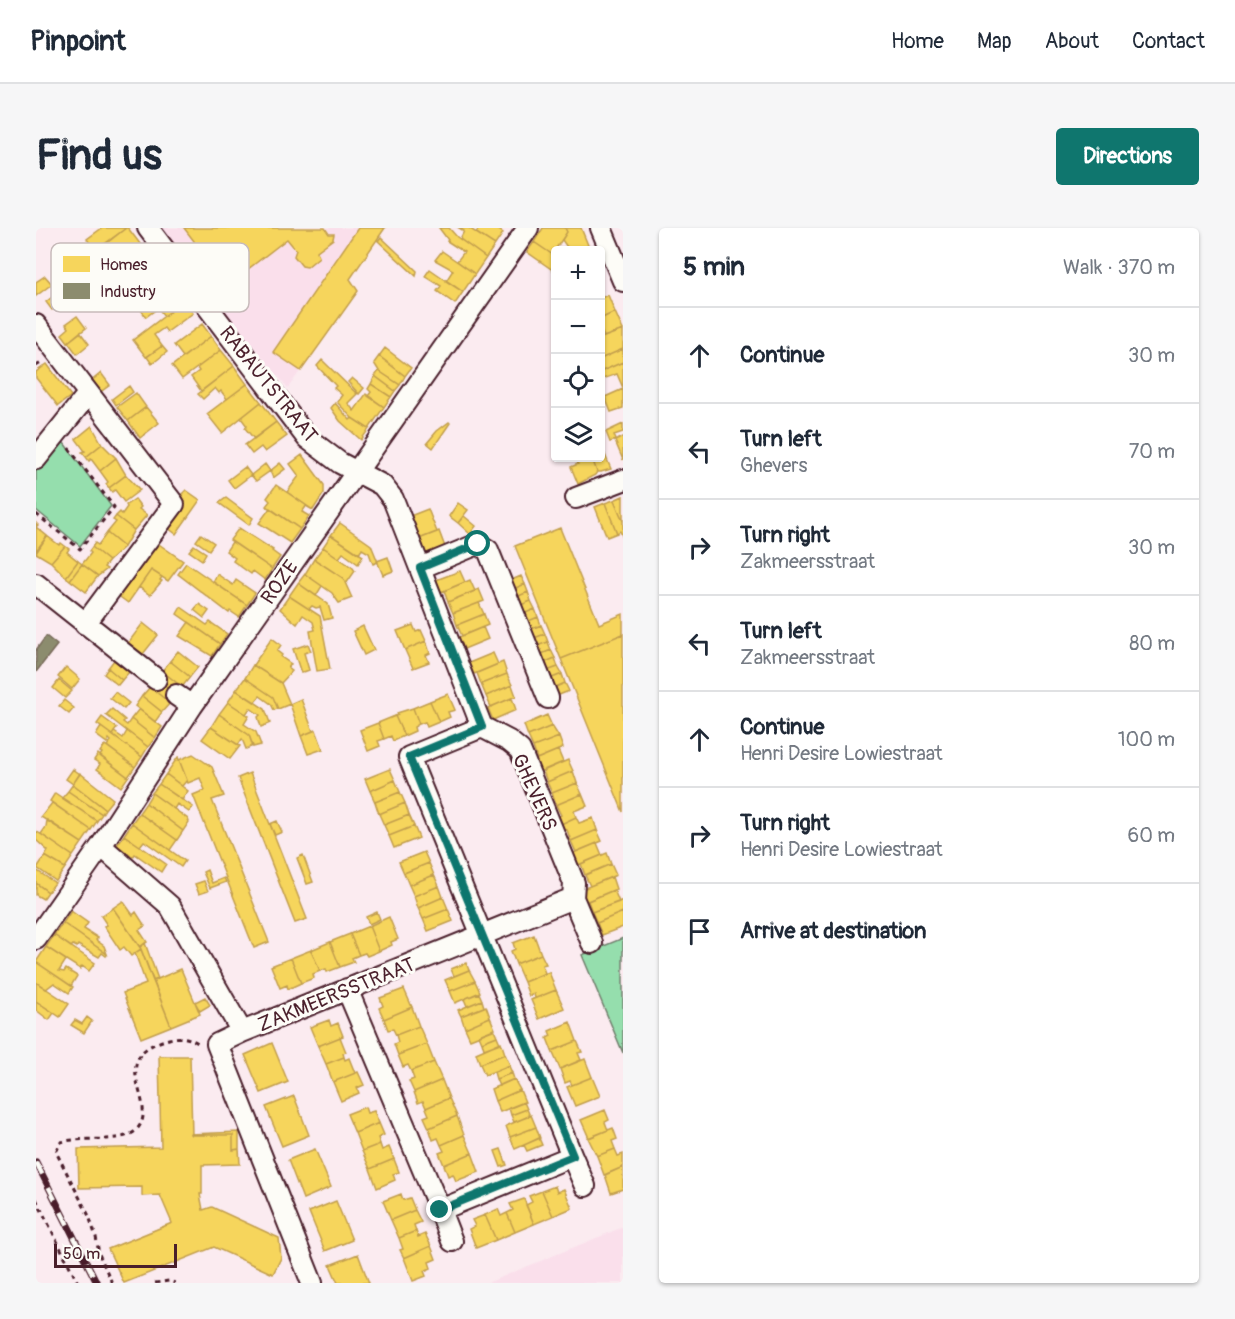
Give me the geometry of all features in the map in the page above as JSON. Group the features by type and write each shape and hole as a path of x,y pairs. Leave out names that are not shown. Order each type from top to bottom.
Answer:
{"street":[{"name":"RABAUTSTRAAT","path":"148,228 159,243"},
{"name":"ROZE","path":"36,939 101,846 184,700 358,471 528,228"},
{"path":"601,228 623,281"},
{"name":"RABAUTSTRAAT","path":"212,312 307,438 340,464 358,471"},
{"path":"36,325 174,504 85,624"},
{"path":"36,459 88,394"},
{"path":"358,471 382,485 393,499 482,727 409,757 585,1186"},
{"path":"576,498 623,480"},
{"path":"420,568 478,544 488,550 548,698"},
{"path":"36,584 156,679"},
{"name":"GHEVERS","path":"482,727 510,741 519,750 574,883 573,898 592,944"},
{"name":"ZAKMEERSSTRAAT","path":"101,846 170,906 242,1032 573,898"},
{"path":"347,989 452,1241"},
{"path":"242,1032 217,1044 312,1283"},
{"path":"440,1210 573,1156"}],"path":[{"path":"36,514 80,549 114,507 57,432"},
{"path":"112,1283 99,1254 89,1216 56,1152 57,1146 61,1142 71,1140 121,1137 133,1132 144,1112 135,1073 136,1063 142,1052 166,1040 178,1037 192,1039 205,1046 217,1044"},
{"path":"36,1199 78,1283"},
{"path":"155,1283 169,1281 175,1283"}],"shaded area":[{"path":"156,228 385,228 350,279 358,291 288,388 225,312 249,312 249,243 168,243"},
{"path":"623,1227 623,1283 487,1283"}],"green space":[{"path":"61,439 111,506 80,546 36,510 36,470"},
{"path":"623,938 623,1053 582,955"}],"building: Homes":[{"path":"102,228 126,228 106,243 90,243 87,239"},
{"path":"128,228 139,243 107,243"},
{"path":"184,228 325,228 329,234 334,234 333,239 317,251 319,257 307,267 302,266 294,256 296,250 287,239 249,268 249,243 194,243"},
{"path":"358,228 385,228 350,279 358,291 301,371 273,352"},
{"path":"439,228 449,228 457,237 486,258 475,274 457,261 464,252 447,241"},
{"path":"459,228 469,228 495,245 486,258 460,239 464,231"},
{"path":"479,228 496,228 503,233 495,245 476,233"},
{"path":"543,228 565,228 567,232 558,246 551,246 551,254 534,242"},
{"path":"565,228 581,228 588,246 566,246 562,240 567,232"},
{"path":"381,237 417,271 416,276 378,241"},
{"path":"534,242 551,254 551,269 527,252"},
{"path":"442,251 475,274 463,292 446,281 453,270 435,260"},
{"path":"430,269 463,292 455,304 437,291 441,286 425,276"},
{"path":"45,276 51,285 36,296 36,282"},
{"path":"608,295 615,312 605,317 605,300 605,296"},
{"path":"51,298 51,309 46,302"},
{"path":"142,312 153,312 146,317"},
{"path":"170,312 193,313 167,332 164,328 154,335 162,346 146,357 133,340"},
{"path":"615,312 623,330 605,337 605,317"},
{"path":"77,316 86,328 68,342 62,334 69,328 66,324"},
{"path":"202,324 211,336 183,357 174,345"},
{"path":"623,330 623,349 605,357 605,336"},
{"path":"80,332 89,344 77,354 68,342"},
{"path":"211,336 221,350 182,379 172,366"},
{"path":"162,346 167,352 152,364 147,357"},
{"path":"385,348 411,368 405,376 379,356"},
{"path":"623,349 623,362 605,370 605,357"},
{"path":"221,350 234,366 201,391 191,377 199,371 197,368"},
{"path":"379,356 405,376 400,385 379,371 374,363"},
{"path":"322,360 357,394 348,403 354,411 366,394 384,407 369,429 352,418 337,402 342,395 317,366"},
{"path":"623,362 623,388 617,374 605,378 605,370"},
{"path":"47,364 71,396 58,406 36,378 36,372"},
{"path":"234,366 247,384 227,399 221,391 219,393 215,388 203,399 198,394"},
{"path":"379,371 400,385 395,391 375,376"},
{"path":"101,373 110,385 99,393 90,382"},
{"path":"375,376 395,391 391,397 371,384"},
{"path":"352,378 364,388 359,394 348,382"},
{"path":"247,384 261,402 222,433 207,414"},
{"path":"371,384 391,397 384,407 368,396 371,392 368,389"},
{"path":"129,386 133,392 116,405 112,399"},
{"path":"623,389 623,408 611,412 605,397"},
{"path":"136,393 146,407 128,421 117,407"},
{"path":"261,402 276,422 254,439 245,428 247,426 241,418"},
{"path":"335,403 350,420 352,418 369,429 361,440 340,421 331,408"},
{"path":"146,407 159,423 140,438 128,421"},
{"path":"276,422 287,436 265,452 261,447 252,454 245,445"},
{"path":"450,423 433,448 427,443"},
{"path":"623,424 623,432 614,435 616,440 610,442 606,432"},
{"path":"92,426 102,444 86,457 82,452 85,451 76,439"},
{"path":"623,437 623,460 615,441"},
{"path":"102,444 116,458 100,471 91,459 89,461 86,457"},
{"path":"302,455 324,485 324,493 313,510 287,492 299,476 290,464"},
{"path":"605,455 611,469 597,472 593,462 605,462"},
{"path":"116,458 126,475 109,488 106,484 108,482 100,471"},
{"path":"577,462 593,462 597,472 578,484 571,467 578,464"},
{"path":"280,463 285,469 273,478 270,471"},
{"path":"265,464 270,471 256,481 251,475"},
{"path":"245,467 251,475 234,488 228,480"},
{"path":"126,475 140,490 124,502 115,490 112,492 109,488"},
{"path":"276,485 313,510 306,506 302,512 309,516 300,529 266,506 270,501 267,498"},
{"path":"186,490 200,500 176,534 164,525"},
{"path":"623,496 623,521 614,500"},
{"path":"226,498 253,518 249,525 219,503"},
{"path":"135,499 141,507 139,509 147,515 134,530 116,516 120,512 122,514 126,505"},
{"path":"614,500 623,521 623,538 620,531 617,533 605,503"},
{"path":"458,503 468,510 458,523 449,516"},
{"path":"605,503 617,533 607,537 595,507"},
{"path":"270,508 300,529 290,543 259,523"},
{"path":"428,509 437,532 419,539 410,516"},
{"path":"116,516 134,530 124,547 107,533 116,522 113,520"},
{"path":"464,516 476,526 470,534 458,523"},
{"path":"340,523 371,545 378,562 373,564 369,553 362,549 359,554 331,535"},
{"path":"36,527 47,536 36,551"},
{"path":"239,528 280,557 272,569 230,540"},
{"path":"560,528 599,624 623,614 623,634 561,659 515,546"},
{"path":"439,531 445,547 426,555 419,539"},
{"path":"107,533 124,547 109,561 92,547 95,543 98,545"},
{"path":"201,534 214,543 209,550 196,541"},
{"path":"331,535 363,556 358,564 343,553 339,558 323,547"},
{"path":"47,536 59,545 61,543 65,546 51,562 36,553"},
{"path":"153,540 183,561 168,581 151,570 128,603 116,594"},
{"path":"232,542 272,569 265,580 253,571 251,574 233,561 235,558 226,551"},
{"path":"194,545 206,553 202,560 189,551"},
{"path":"65,546 69,549 67,552 78,561 66,577 51,562"},
{"path":"92,547 109,561 104,567 107,569 98,576 82,564 91,553 89,551"},
{"path":"323,547 355,571 346,584 343,578 314,559"},
{"path":"388,557 393,571 383,575 377,561"},
{"path":"314,559 343,578 352,598 339,603 332,593 305,574"},
{"path":"78,561 82,564 70,580 66,577"},
{"path":"186,563 247,605 239,617 230,611 229,613 178,574"},
{"path":"82,564 98,576 86,592 70,580"},
{"path":"151,570 162,577 160,580 162,581 150,595 139,587"},
{"path":"460,571 465,582 441,592 436,580"},
{"path":"217,574 233,585 236,580 255,593 247,605 213,582"},
{"path":"305,574 322,586 316,596 298,583"},
{"path":"521,576 525,584 511,590 507,582"},
{"path":"470,580 475,591 448,602 444,591"},
{"path":"298,583 328,604 332,618 324,620 320,607 312,606 309,609 289,596"},
{"path":"525,584 528,592 514,598 511,590"},
{"path":"479,589 484,601 453,613 448,602"},
{"path":"528,592 531,601 518,606 514,598"},
{"path":"289,596 320,616 330,669 317,671 310,631 315,630 313,622 303,615 297,624 280,609"},
{"path":"531,601 535,609 521,615 518,606"},
{"path":"479,603 484,614 457,625 453,613"},
{"path":"199,604 209,611 204,618 194,610"},
{"path":"181,607 207,625 210,622 227,634 220,644 177,614"},
{"path":"535,609 538,617 524,623 521,615"},
{"path":"484,614 488,625 462,636 457,625"},
{"path":"538,617 541,625 527,631 524,623"},
{"path":"189,622 220,644 212,656 179,636"},
{"path":"143,623 158,635 143,654 128,643"},
{"path":"413,625 416,632 421,630 426,641 405,650 397,631"},
{"path":"541,625 545,634 531,639 527,631"},
{"path":"363,626 374,650 364,655 353,631"},
{"path":"483,627 488,639 464,649 459,637"},
{"path":"545,634 548,642 534,647 531,639"},
{"path":"623,634 623,812 561,659"},
{"path":"272,638 281,645 277,651 282,655 281,657 291,664 288,668 292,671 281,683 253,665"},
{"path":"426,641 430,653 426,655 429,662 413,668 405,650"},
{"path":"548,642 551,650 537,656 534,647"},
{"path":"308,644 311,651 304,653 309,670 301,673 293,649"},
{"path":"551,650 555,658 541,664 537,656"},
{"path":"178,651 198,667 190,677 170,661"},
{"path":"493,653 498,664 474,674 469,663"},
{"path":"555,658 558,667 544,672 541,664"},
{"path":"114,660 129,672 122,680 108,668"},
{"path":"170,661 190,677 182,687 162,671"},
{"path":"503,662 507,674 481,684 477,673"},
{"path":"253,665 281,683 290,704 278,709 273,697 245,678"},
{"path":"66,667 80,679 72,689 58,677"},
{"path":"558,667 562,674 547,680 544,672"},
{"path":"108,668 122,680 118,685 104,674"},
{"path":"162,671 182,687 176,695 156,679"},
{"path":"507,674 512,685 486,696 481,684"},
{"path":"562,674 565,683 551,689 547,680"},
{"path":"245,678 273,697 278,709 274,710 271,704 260,696 255,702 236,690"},
{"path":"156,679 176,695 170,703 150,687"},
{"path":"59,680 72,691 65,698 53,688"},
{"path":"565,683 569,691 554,697 551,689"},
{"path":"512,685 516,696 491,707 486,696"},
{"path":"150,687 170,703 162,712 142,696"},
{"path":"236,690 265,709 270,723 261,727 258,717 260,715 250,708 246,714 228,702"},
{"path":"115,692 129,703 124,709 110,698"},
{"path":"448,694 455,710 448,712 450,717 439,722 430,701"},
{"path":"142,696 162,712 155,722 135,706"},
{"path":"512,698 516,710 493,720 488,708"},
{"path":"301,699 313,731 301,736 290,704"},
{"path":"64,700 74,708 69,714 59,706"},
{"path":"430,701 439,722 427,727 425,722 419,724 413,708"},
{"path":"228,702 249,716 244,724 256,732 261,745 253,747 249,735 219,714"},
{"path":"413,708 419,724 414,727 415,731 404,736 395,716 398,715 397,713"},
{"path":"112,709 125,720 123,722 127,725 131,719 155,738 148,747 106,715"},
{"path":"139,709 162,727 155,738 131,719"},
{"path":"219,714 249,735 253,746 246,749 242,739 238,745 211,727"},
{"path":"547,715 552,726 528,736 524,725"},
{"path":"395,716 404,736 393,741 391,736 384,739 378,723"},
{"path":"102,717 117,728 112,735 97,724"},
{"path":"378,723 384,739 378,741 380,746 368,751 360,730"},
{"path":"552,726 559,737 533,747 528,736"},
{"path":"101,727 142,757 135,767 107,746 111,741 109,739 107,743 96,735"},
{"path":"211,727 240,746 230,759 202,739"},
{"path":"316,730 323,749 308,754 301,736"},
{"path":"127,731 148,747 142,757 112,735 114,732 123,738"},
{"path":"559,737 563,748 537,759 533,747"},
{"path":"105,745 135,767 128,777 100,756"},
{"path":"558,750 563,762 539,772 534,760"},
{"path":"98,754 128,777 121,787 97,769 100,764 94,760"},
{"path":"193,754 212,767 224,796 212,800 269,942 254,948 193,795 205,790 200,778 188,783 179,760"},
{"path":"178,757 187,780 182,786 166,774"},
{"path":"568,760 573,771 547,782 543,771"},
{"path":"73,769 80,774 73,784 66,779"},
{"path":"390,769 395,780 370,791 365,779"},
{"path":"573,771 577,783 552,793 547,782"},
{"path":"80,773 113,799 105,809 73,784"},
{"path":"250,773 307,919 295,923 238,778"},
{"path":"166,774 188,791 182,800 159,784"},
{"path":"395,780 400,792 375,802 370,791"},
{"path":"577,783 582,794 556,805 552,793"},
{"path":"73,784 105,809 102,814 68,791"},
{"path":"159,784 193,807 189,812 177,804 174,809 152,793"},
{"path":"68,791 102,814 97,821 62,798"},
{"path":"400,792 405,803 379,814 375,802"},
{"path":"55,793 97,821 91,830 50,801"},
{"path":"152,793 188,819 189,822 183,831 146,803"},
{"path":"582,794 587,806 574,811 576,817 561,824 558,816 561,815 556,805"},
{"path":"52,803 91,830 82,843 41,817"},
{"path":"146,803 183,831 177,840 139,813"},
{"path":"405,803 409,815 384,825 379,814"},
{"path":"139,813 177,840 170,850 132,823"},
{"path":"409,815 414,826 389,836 384,825"},
{"path":"576,817 579,823 593,818 597,830 571,841 567,830 564,831 561,824"},
{"path":"47,820 82,843 73,856 41,834 46,827"},
{"path":"277,821 282,832 275,835 270,824"},
{"path":"132,823 185,861 181,867 144,841 140,846 124,835"},
{"path":"414,826 419,838 394,848 389,836"},
{"path":"597,830 602,841 576,852 571,841"},
{"path":"36,831 73,856 65,868 45,856 48,851 36,840"},
{"path":"124,835 166,864 161,872 135,854 133,857 117,845"},
{"path":"597,843 602,855 578,865 573,853"},
{"path":"424,852 429,863 404,873 399,862"},
{"path":"607,853 611,864 585,875 581,864"},
{"path":"303,855 313,882 307,884 297,858"},
{"path":"45,856 65,868 56,881 37,868"},
{"path":"429,863 434,875 409,885 404,873"},
{"path":"611,864 616,875 590,886 585,875"},
{"path":"36,870 55,883 48,892 36,883"},
{"path":"207,870 212,883 224,878 226,882 210,888 203,872"},
{"path":"434,875 439,886 414,896 409,885"},
{"path":"612,877 616,889 585,902 580,890"},
{"path":"204,881 208,891 199,894 195,884"},
{"path":"36,883 48,892 43,899 36,895"},
{"path":"439,886 443,897 418,908 414,896"},
{"path":"614,890 619,902 592,912 588,901"},
{"path":"443,897 448,909 423,919 418,908"},
{"path":"623,900 623,912 597,923 592,912"},
{"path":"123,901 133,915 136,912 145,926 139,930 147,942 140,947 113,908"},
{"path":"113,908 141,949 131,956 124,947 120,950 104,926 107,925 101,916"},
{"path":"448,909 453,921 428,931 423,919"},
{"path":"71,911 88,923 84,929 98,938 96,940 104,946 107,954 63,923"},
{"path":"377,912 380,919 369,924 366,917"},
{"path":"623,912 623,927 602,935 597,923"},
{"path":"389,917 398,939 391,942 392,945 379,951 369,926"},
{"path":"63,923 107,954 106,956 102,953 99,957 78,945 71,947 54,935"},
{"path":"369,926 379,951 367,956 365,953 359,955 350,934"},
{"path":"350,934 359,955 352,958 354,962 340,967 330,942"},
{"path":"54,935 95,963 89,971 82,966 80,969 46,947"},
{"path":"534,935 541,954 516,964 511,951 515,949 513,943"},
{"path":"330,942 340,967 327,972 326,969 320,971 311,950"},
{"path":"145,943 158,979 153,981 140,947"},
{"path":"46,947 66,960 59,971 64,972 66,969 77,976 71,986 36,962"},
{"path":"141,949 171,1026 141,1038 123,993 146,984 135,953"},
{"path":"311,950 320,971 313,974 314,978 301,983 291,958"},
{"path":"541,954 546,964 542,965 545,973 524,982 516,964"},
{"path":"291,958 301,983 288,989 287,985 280,988 271,966"},
{"path":"36,962 73,987 69,993 54,983 46,989 36,982"},
{"path":"466,963 469,970 454,976 451,969"},
{"path":"181,969 200,1014 171,1026 153,981"},
{"path":"469,970 475,981 450,991 445,980"},
{"path":"549,972 556,990 531,1000 535,998 534,994 529,996 524,982"},
{"path":"475,981 480,992 455,1003 450,991"},
{"path":"36,982 69,1004 60,1017 36,1001"},
{"path":"404,989 412,1007 384,1019 379,1008 383,1006 380,998"},
{"path":"556,990 564,1008 539,1019 531,1000"},
{"path":"479,993 482,1000 467,1006 464,999"},
{"path":"205,997 210,1005 200,1011 195,1002"},
{"path":"482,1000 484,1007 461,1016 458,1010"},
{"path":"36,1001 54,1013 49,1020 36,1010"},
{"path":"486,1006 490,1017 465,1028 461,1016"},
{"path":"412,1007 419,1026 396,1035 393,1029 388,1030 384,1019"},
{"path":"87,1017 92,1021 84,1033 71,1025 75,1020 82,1024"},
{"path":"490,1017 495,1029 470,1039 465,1028"},
{"path":"329,1020 331,1026 338,1023 343,1036 318,1046 310,1027"},
{"path":"570,1022 577,1041 552,1051 547,1038 551,1036 549,1031"},
{"path":"419,1026 427,1044 398,1055 394,1044 398,1042 396,1035"},
{"path":"494,1029 497,1036 482,1042 479,1035"},
{"path":"497,1036 500,1043 484,1049 482,1042"},
{"path":"340,1037 346,1052 343,1053 344,1057 326,1064 318,1046"},
{"path":"577,1041 582,1052 578,1053 581,1060 560,1069 552,1051"},
{"path":"501,1042 505,1054 480,1064 476,1053"},
{"path":"272,1043 288,1082 261,1093 245,1055"},
{"path":"427,1044 434,1062 411,1071 408,1065 403,1067 398,1055"},
{"path":"505,1054 510,1065 485,1075 480,1064"},
{"path":"159,1056 190,1056 192,1135 233,1135 233,1150 239,1149 240,1164 202,1165 202,1194 200,1194 203,1210 212,1207 279,1238 281,1258 273,1274 214,1247 124,1283 108,1249 172,1223 160,1195 142,1196 142,1187 79,1188 78,1149 161,1147"},
{"path":"344,1057 345,1060 349,1058 355,1073 358,1072 333,1082 326,1064"},
{"path":"585,1059 592,1077 572,1085 570,1081 565,1083 560,1069"},
{"path":"434,1062 442,1080 414,1092 409,1081 414,1079 411,1071"},
{"path":"509,1066 512,1073 496,1079 494,1072"},
{"path":"358,1072 364,1085 357,1088 359,1093 341,1101 333,1082"},
{"path":"512,1073 514,1079 499,1086 496,1079"},
{"path":"592,1077 600,1096 575,1106 567,1087"},
{"path":"514,1079 520,1090 495,1101 491,1089"},
{"path":"442,1080 449,1098 426,1108 423,1101 418,1103 414,1092"},
{"path":"520,1090 525,1102 500,1112 495,1101"},
{"path":"294,1096 309,1135 282,1146 266,1107"},
{"path":"449,1098 457,1116 429,1128 424,1117 429,1115 426,1108"},
{"path":"524,1102 527,1109 511,1115 509,1108"},
{"path":"365,1107 367,1113 374,1111 379,1123 355,1133 347,1114"},
{"path":"527,1109 530,1116 514,1122 511,1115"},
{"path":"605,1110 609,1120 605,1122 608,1130 589,1138 581,1120"},
{"path":"531,1115 536,1127 510,1137 506,1126"},
{"path":"457,1116 464,1135 441,1145 438,1138 433,1140 429,1128"},
{"path":"379,1123 384,1135 378,1138 380,1144 362,1151 355,1133"},
{"path":"536,1127 540,1138 515,1149 510,1137"},
{"path":"613,1128 617,1139 612,1141 615,1149 597,1156 588,1138"},
{"path":"239,1132 239,1149 233,1150 233,1135 191,1134"},
{"path":"464,1135 472,1153 444,1165 439,1153 444,1151 441,1145"},
{"path":"539,1138 542,1145 527,1151 524,1145"},
{"path":"380,1144 382,1150 389,1147 394,1159 370,1169 362,1151"},
{"path":"315,1149 331,1187 303,1199 288,1160"},
{"path":"501,1149 507,1165 501,1167 495,1151"},
{"path":"615,1149 618,1156 623,1154 623,1167 604,1175 597,1156"},
{"path":"472,1153 479,1172 456,1181 453,1174 448,1176 444,1165"},
{"path":"394,1159 399,1172 393,1174 395,1180 377,1188 370,1169"},
{"path":"623,1167 623,1189 611,1193 605,1175"},
{"path":"555,1186 557,1192 564,1189 572,1208 553,1216 542,1191"},
{"path":"542,1191 553,1216 534,1224 526,1205 532,1202 529,1196"},
{"path":"401,1194 403,1200 410,1198 415,1210 391,1220 383,1201"},
{"path":"524,1199 534,1224 515,1232 507,1213 513,1210 510,1204"},
{"path":"336,1201 352,1240 325,1251 309,1212"},
{"path":"498,1209 501,1216 507,1213 515,1232 496,1240 485,1215"},
{"path":"415,1210 421,1222 414,1225 416,1231 399,1238 391,1220"},
{"path":"485,1215 496,1240 476,1248 469,1229 475,1226 472,1220"},
{"path":"416,1231 418,1237 425,1234 431,1246 404,1258 400,1250 403,1249 399,1238"},
{"path":"431,1246 436,1259 429,1262 431,1268 424,1271 426,1276 413,1281 404,1258"},
{"path":"358,1254 369,1283 338,1283 330,1265"}],"building: Industry":[{"path":"46,636 57,645 36,672 36,650"}],"railway":[{"path":"36,1162 97,1283"}],"route":[{"path":"440,1210 573,1156 409,757 482,727 420,568 478,544"}]}
